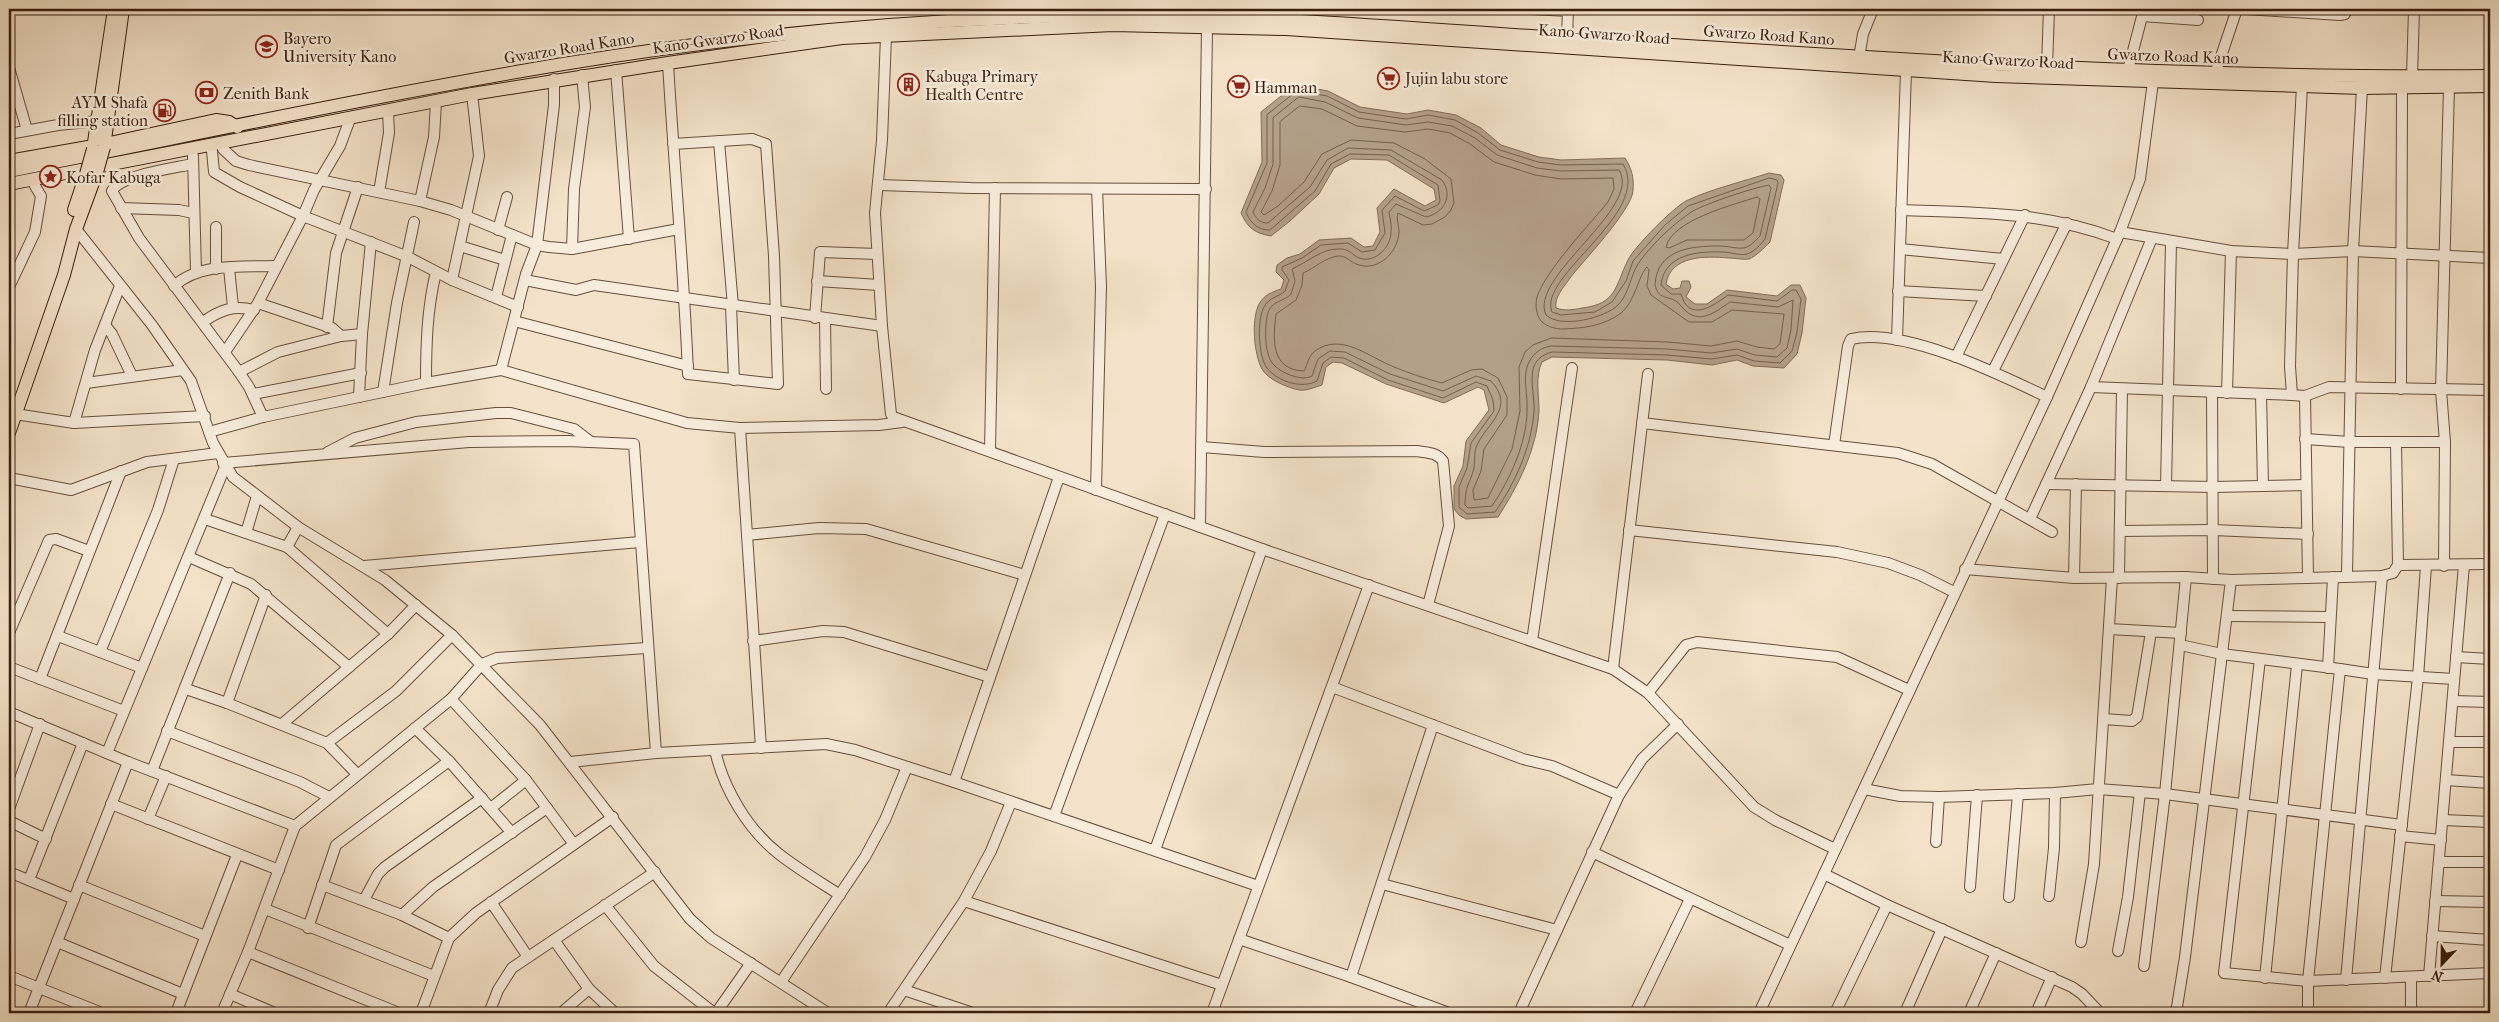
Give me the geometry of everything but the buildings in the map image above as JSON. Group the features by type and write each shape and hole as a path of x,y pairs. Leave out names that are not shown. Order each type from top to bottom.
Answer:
{"main road":[{"path":"99,147 98,121 114,9"},
{"path":"9,433 12,411 56,273 77,220 109,112 124,9"},
{"name":"Gwarzo Road Kano","path":"9,171 240,132 568,63 716,43 875,25 1066,16 1154,21 1291,15 1568,39 1859,58 1996,70 2047,67 2215,74 2412,77 2490,76"},
{"name":"Kano-Gwarzo Road","path":"9,184 240,132 350,119 472,94 616,70 842,38 1112,25 1154,21 1207,27 1286,29 1906,71 1996,70 2153,82 2362,88 2490,86"},
{"path":"109,112 118,135 131,138"},
{"path":"9,161 99,147 131,138 216,120 229,122 240,132 218,150 193,160 91,175 9,191"}],"street":[{"path":"1530,9 1568,10 1568,39"},
{"path":"1859,58 1864,34 1873,9"},
{"path":"2047,67 2049,9"},
{"path":"2215,74 2237,9"},
{"path":"2245,9 2340,15 2345,14 2347,9"},
{"path":"2412,77 2414,9"},
{"path":"2128,70 2143,13 2198,20"},
{"path":"1200,527 1207,27"},
{"path":"886,36 876,213 879,285 890,414 902,422 990,451 1369,586 1613,669 1648,693 1754,807 1775,820 1835,849"},
{"path":"668,63 678,229 690,375 778,384 776,312 766,144 752,139 673,144"},
{"path":"9,68 27,130"},
{"path":"616,70 629,239"},
{"path":"1897,340 1906,71"},
{"path":"572,249 574,189 585,107 582,75"},
{"path":"501,370 525,280 537,245 554,105 554,80"},
{"path":"1759,1013 2119,236 2140,179 2153,82"},
{"path":"2292,395 2290,366 2293,254 2302,86"},
{"path":"2444,566 2445,442 2442,390 2449,87"},
{"path":"2348,575 2353,251 2362,88"},
{"path":"2401,389 2402,88"},
{"path":"452,280 480,146 472,94"},
{"path":"420,201 434,136 436,102"},
{"path":"379,192 389,133 388,111"},
{"path":"225,352 256,307 340,146 350,119"},
{"path":"9,134 98,121"},
{"path":"719,141 732,306 734,380"},
{"path":"518,307 452,280 371,242 303,216 240,187 214,172 218,150 244,164 420,201 537,245 572,249 678,229"},
{"path":"196,272 193,160 117,184 112,191 139,238 239,372 253,394 263,417"},
{"path":"879,185 1097,189 1206,188"},
{"path":"9,287 35,232 41,196 35,186"},
{"path":"327,327 336,253 358,187"},
{"path":"990,451 996,188"},
{"path":"1096,490 1101,286 1097,189"},
{"path":"498,230 507,198"},
{"path":"121,208 193,213"},
{"path":"1901,210 2025,215 2086,227 2119,236 2152,238 2230,251 2293,254 2353,251 2490,258"},
{"path":"1956,357 2025,215"},
{"path":"77,220 120,286 152,325 191,381 218,453 224,465 237,482 298,527 386,580 452,634 540,725 690,919 711,938 827,1013"},
{"path":"383,392 414,222"},
{"path":"1993,371 2067,223"},
{"path":"216,227 216,269"},
{"path":"496,297 512,235"},
{"path":"2030,519 2091,387 2152,238"},
{"path":"359,397 362,334 371,242"},
{"path":"2166,486 2171,242"},
{"path":"460,246 505,260"},
{"path":"1900,249 2003,259"},
{"path":"2227,393 2230,251"},
{"path":"826,389 816,280 820,252 877,254"},
{"path":"174,286 182,278 196,272 229,268 277,266"},
{"path":"229,268 233,307"},
{"path":"426,383 427,328 430,298 436,272"},
{"path":"525,280 576,290 594,285 820,319 882,326"},
{"path":"816,280 879,285"},
{"path":"74,423 105,325 120,286"},
{"path":"1898,291 1986,296"},
{"path":"203,322 217,312 233,307 256,307 327,327 341,336"},
{"path":"514,321 688,366"},
{"path":"105,325 112,334 132,376"},
{"path":"239,372 278,352 341,336 362,334"},
{"path":"1834,445 1848,346 1851,339 1897,340 1956,357 1993,371 2046,397"},
{"path":"1532,641 1572,368"},
{"path":"86,383 183,370"},
{"path":"209,432 263,417 426,383 501,370 687,423 740,428 879,425 902,422"},
{"path":"253,394 361,373"},
{"path":"1613,669 1648,374"},
{"path":"2091,387 2304,396 2329,387 2490,390"},
{"path":"2081,942 2094,864 2109,630 2120,531 2122,389"},
{"path":"2212,392 2213,579"},
{"path":"2261,394 2263,486"},
{"path":"2304,396 2308,578"},
{"path":"12,411 74,423 205,416"},
{"path":"322,454 355,438 416,422 496,413 510,413 574,430 591,442"},
{"path":"1642,423 1898,453 1932,464 2052,532"},
{"path":"740,428 761,748"},
{"path":"2305,439 2350,442 2445,442"},
{"path":"224,465 322,454 469,442 634,444 647,648 656,753"},
{"path":"1965,569 2074,578 2231,580 2348,575 2382,576 2393,573 2398,565 2396,442"},
{"path":"1202,447 1264,452 1417,452 1434,453 1439,456 1443,461 1449,526 1428,605"},
{"path":"9,478 71,490 147,462 218,453"},
{"path":"100,652 158,510 174,459"},
{"path":"107,753 205,519 224,465"},
{"path":"40,679 121,471"},
{"path":"954,782 1060,477"},
{"path":"2046,484 2166,486 2306,485"},
{"path":"2074,578 2076,484"},
{"path":"246,533 257,496"},
{"path":"1054,816 1165,514"},
{"path":"205,519 287,548 388,634"},
{"path":"287,548 298,527"},
{"path":"747,535 819,528 866,529 1025,575"},
{"path":"1629,530 1836,552 1888,563 1920,575 1954,592"},
{"path":"2120,531 2213,530 2308,534"},
{"path":"9,633 49,540 56,539 89,551"},
{"path":"364,566 640,542"},
{"path":"1155,850 1262,548"},
{"path":"189,557 230,573 266,594 349,667"},
{"path":"2398,565 2464,566 2490,564"},
{"path":"2385,978 2418,677 2426,566"},
{"path":"2429,976 2464,566"},
{"path":"152,771 186,689 230,573"},
{"path":"2346,980 2382,576"},
{"path":"2328,668 2333,577"},
{"path":"2144,966 2165,794 2186,578"},
{"path":"2176,1013 2231,580"},
{"path":"1212,1013 1369,586"},
{"path":"227,703 266,594"},
{"path":"282,724 388,634 416,605"},
{"path":"2227,616 2330,617"},
{"path":"2109,630 2181,633"},
{"path":"753,641 823,631 844,632 990,677"},
{"path":"2103,719 2132,721 2137,717 2151,632"},
{"path":"327,744 396,691 452,634"},
{"path":"58,636 142,668"},
{"path":"1648,693 1686,645 1697,642 1837,657 1910,690"},
{"path":"2180,645 2222,654 2297,665 2373,674 2454,679"},
{"path":"222,1013 265,909 295,826 451,699 482,664 497,658 647,648"},
{"path":"2456,657 2490,659"},
{"path":"2260,659 2223,971 2230,975 2308,981 2411,978 2490,973"},
{"path":"2265,978 2297,665"},
{"path":"9,667 124,711"},
{"path":"2308,1013 2308,981 2340,669"},
{"path":"1332,687 1524,759 1552,766 1619,796"},
{"path":"186,689 282,724 327,744 357,774"},
{"path":"451,699 526,780 573,843"},
{"path":"2453,701 2490,702"},
{"path":"9,712 128,762 295,826"},
{"path":"9,809 40,724"},
{"path":"1519,1013 1619,796 1642,759 1678,724"},
{"path":"1351,977 1433,725"},
{"path":"415,728 449,761 512,833"},
{"path":"167,731 300,782 329,797"},
{"path":"2450,742 2490,742"},
{"path":"29,880 83,743"},
{"path":"570,762 656,753 826,744 855,750 954,782 1258,886"},
{"path":"715,750 720,771 726,784 747,818 769,844 840,896"},
{"path":"308,928 333,850 341,840 449,761"},
{"path":"29,1013 128,762"},
{"path":"781,982 866,857 885,820 907,767"},
{"path":"148,819 166,776"},
{"path":"491,808 526,780"},
{"path":"2446,780 2490,782"},
{"path":"1864,789 1900,796 1939,797 2055,793 2098,788 2165,794 2243,806 2360,820 2441,840"},
{"path":"2118,952 2128,897 2140,792"},
{"path":"2049,896 2055,793"},
{"path":"2009,898 2018,794"},
{"path":"1970,887 1977,796"},
{"path":"1936,842 1939,797"},
{"path":"364,900 378,874 385,867 482,798"},
{"path":"888,1013 964,901 991,851 1011,802"},
{"path":"111,804 279,870"},
{"path":"402,915 433,887 547,808"},
{"path":"421,1013 449,938 492,902 573,843 613,818"},
{"path":"2443,820 2490,822"},
{"path":"9,821 46,839"},
{"path":"1592,852 1790,945"},
{"path":"176,1013 237,855"},
{"path":"2439,862 2490,862"},
{"path":"9,872 74,900"},
{"path":"489,1013 505,977 512,968 655,872"},
{"path":"1824,874 1942,929 2052,977 2082,994 2100,1013"},
{"path":"1382,884 1557,930"},
{"path":"79,885 206,936"},
{"path":"322,885 402,915 449,938"},
{"path":"1636,1013 1690,899"},
{"path":"964,901 1222,985"},
{"path":"492,902 528,957"},
{"path":"2436,902 2490,902"},
{"path":"1835,1013 1887,904"},
{"path":"605,905 654,966 715,1013 752,963"},
{"path":"265,909 308,928 434,976"},
{"path":"1905,1013 1942,929"},
{"path":"2432,936 2490,940"},
{"path":"1239,939 1449,1013"},
{"path":"554,940 590,989 615,1013"},
{"path":"57,942 183,994"},
{"path":"248,952 399,1013"},
{"path":"1969,1013 1996,953"},
{"path":"9,976 102,1013"},
{"path":"2036,1013 2052,977"},
{"path":"2411,978 2411,1010"},
{"path":"561,1013 590,989"},
{"path":"904,990 972,1013"},
{"path":"230,994 272,1013"},
{"path":"71,1013 76,1003"},
{"path":"368,1013 372,1003"},
{"path":"813,1013 827,1013"}],"water":[{"path":"1295,85 1328,91 1360,107 1407,114 1428,110 1456,115 1481,128 1501,145 1539,157 1561,160 1625,158 1633,178 1633,191 1630,200 1616,223 1560,292 1556,300 1556,308 1562,310 1593,306 1609,298 1617,286 1628,260 1638,246 1664,219 1686,201 1716,189 1769,173 1781,175 1784,180 1770,242 1765,247 1749,259 1710,257 1690,259 1675,267 1669,274 1666,284 1673,289 1680,288 1682,281 1689,281 1691,287 1686,297 1695,304 1707,304 1727,290 1777,296 1791,285 1800,285 1806,298 1802,333 1797,354 1784,368 1753,366 1737,360 1712,365 1667,360 1552,357 1542,362 1540,368 1538,380 1539,411 1535,439 1513,493 1498,517 1466,519 1454,509 1454,486 1463,466 1466,441 1489,410 1484,390 1478,387 1444,403 1386,384 1342,363 1333,362 1326,367 1322,385 1299,390 1273,380 1265,373 1259,363 1254,337 1255,319 1259,304 1263,298 1281,289 1284,280 1276,272 1277,265 1287,258 1300,254 1319,240 1351,238 1364,247 1373,246 1380,232 1377,208 1394,189 1425,206 1436,200 1434,189 1387,160 1351,159 1334,168 1319,194 1271,236 1252,229 1241,213 1262,162 1261,112"}],"place":[{"name":"Bayero University Kano","path":"267,47"},
{"name":"Jujin labu store","path":"1389,78"},
{"name":"Kabuga Primary Health Centre","path":"909,85"},
{"name":"Hamman","path":"1238,87"},
{"name":"Zenith Bank","path":"207,93"},
{"name":"AYM Shafa filling station","path":"164,111"},
{"name":"Kofar Kabuga","path":"50,177"}]}
